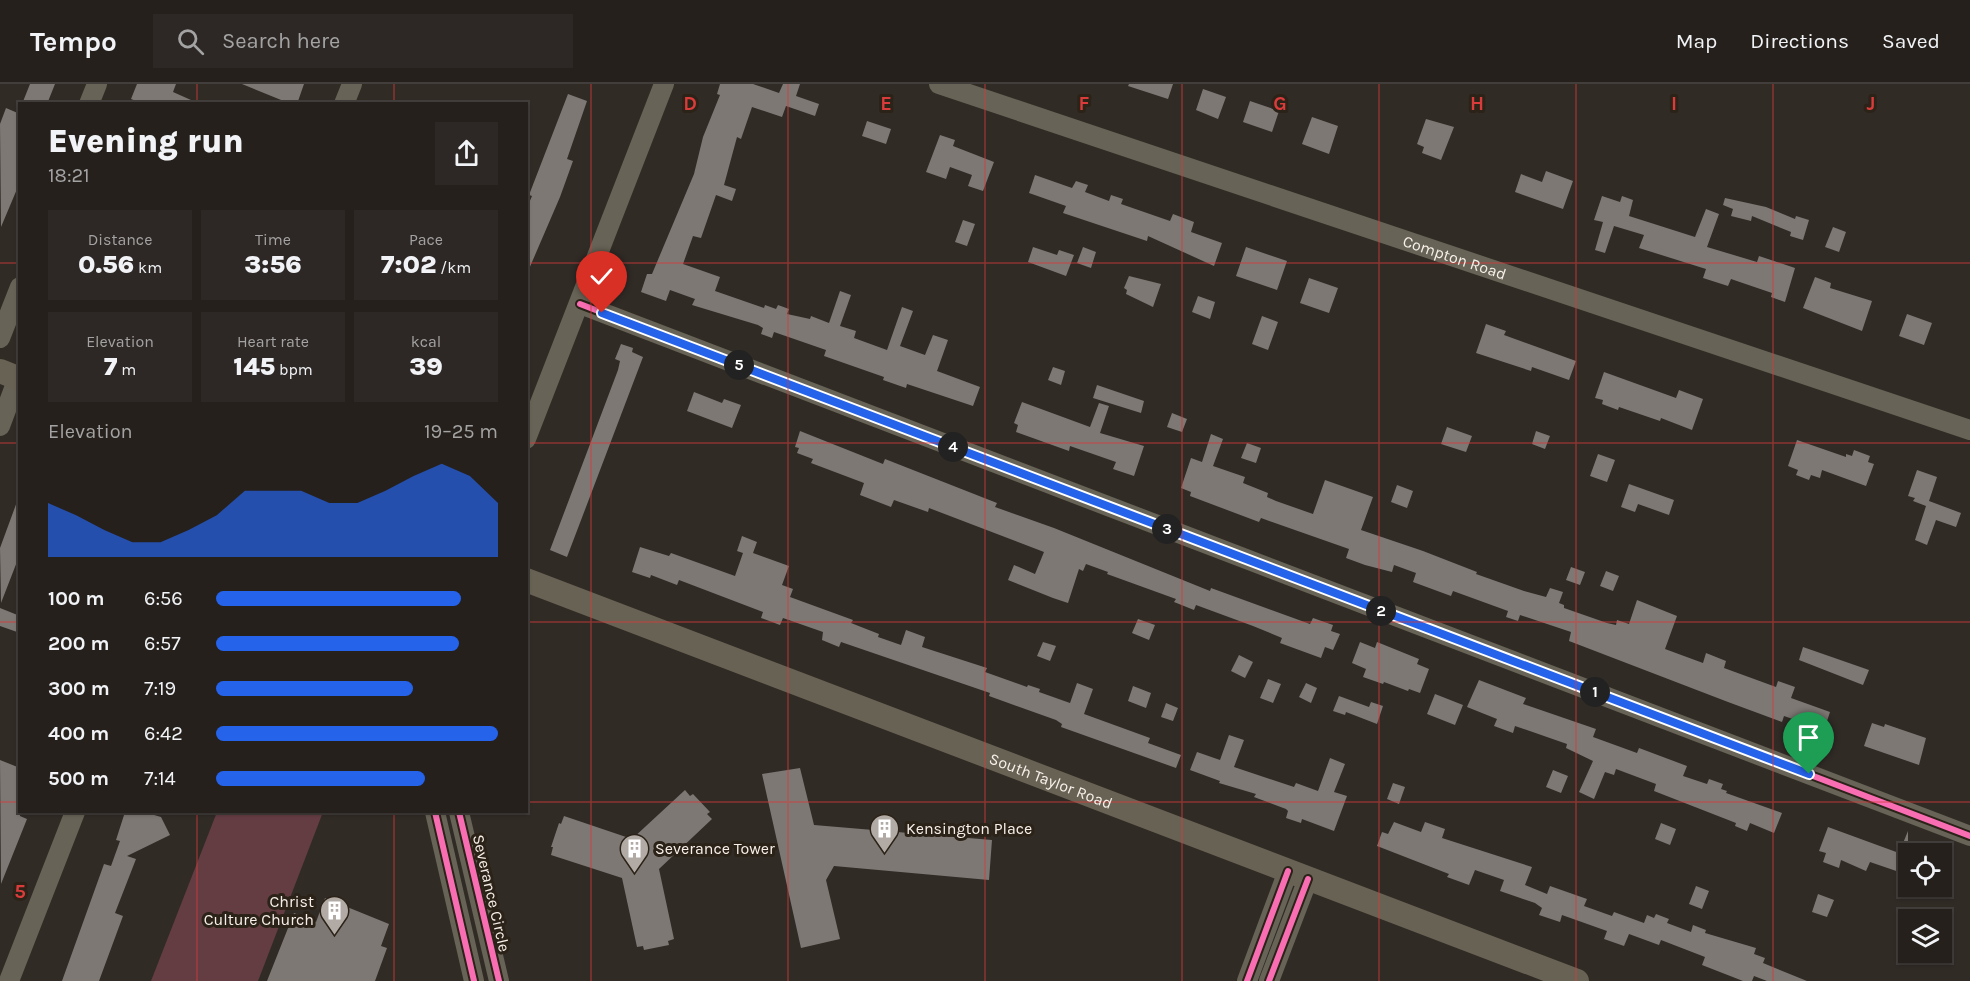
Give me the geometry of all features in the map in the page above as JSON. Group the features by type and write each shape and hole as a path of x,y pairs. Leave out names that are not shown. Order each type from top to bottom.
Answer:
{"main road":[{"name":"South Taylor Road","path":"528,581 1577,981"}],"street":[{"path":"90,102 97,84"},
{"path":"345,102 352,84"},
{"path":"528,434 664,84"},
{"name":"Compton Road","path":"939,84 1970,430"},
{"path":"0,338 18,292"},
{"path":"580,304 1970,836"},
{"path":"0,426 13,376"},
{"path":"9,981 75,813"},
{"path":"435,813 474,981"},
{"name":"Severance Circle","path":"459,813 499,981"},
{"path":"1247,981 1298,875"},
{"path":"1269,981 1298,875"}],"shaded area":[{"path":"217,813 323,813 258,981 151,981"}],"building":[{"path":"30,84 55,84 48,102 23,102"},
{"path":"137,84 176,84 173,92 196,102 139,102 131,99"},
{"path":"242,84 304,84 298,102 286,102"},
{"path":"720,84 753,84 779,93 783,84 800,84 796,96 819,104 815,116 786,106 782,117 752,107 741,139 737,137 724,185 736,189 732,201 716,195 701,238 693,236 683,264 720,277 715,291 764,308 765,305 776,309 778,305 789,309 787,314 810,319 811,316 829,323 840,291 851,295 840,326 856,331 854,338 887,350 902,307 913,311 900,346 925,355 933,335 948,340 937,371 980,387 973,406 907,384 906,388 883,380 884,377 824,356 826,350 774,332 772,338 761,334 763,328 758,325 692,305 695,299 670,290 666,301 641,292 647,274 652,274 694,174 703,137 720,95 717,94"},
{"path":"1129,84 1173,84 1168,99 1128,86"},
{"path":"1203,89 1226,97 1218,119 1196,110"},
{"path":"568,94 587,101 567,159 573,161 528,271 528,205 532,196 529,195"},
{"path":"1250,101 1279,111 1272,132 1243,122"},
{"path":"6,108 18,113 18,187 1,227 0,124"},
{"path":"1312,117 1338,126 1329,154 1302,144"},
{"path":"1426,119 1454,127 1441,160 1422,153 1424,147 1417,144"},
{"path":"867,121 891,129 886,144 862,136"},
{"path":"940,135 955,140 953,146 994,162 983,191 968,186 972,175 950,167 946,179 926,172"},
{"path":"1546,171 1573,181 1563,209 1515,192 1521,174 1542,182"},
{"path":"1035,175 1072,188 1076,181 1088,185 1085,192 1109,201 1111,195 1123,199 1121,204 1170,221 1173,214 1194,222 1191,232 1222,243 1214,266 1148,236 1147,241 1063,213 1066,206 1029,193"},
{"path":"1602,196 1620,202 1622,196 1633,200 1629,216 1695,237 1706,209 1719,214 1707,247 1757,262 1759,256 1795,268 1785,302 1771,297 1772,293 1731,279 1728,286 1703,278 1706,269 1639,248 1644,235 1614,226 1605,253 1595,250 1603,222 1594,220"},
{"path":"1725,198 1766,207 1795,219 1796,216 1809,220 1803,240 1790,236 1791,232 1752,216 1751,221 1731,216 1733,209 1723,205"},
{"path":"963,220 975,224 967,246 955,242"},
{"path":"1833,227 1846,232 1839,252 1825,247"},
{"path":"1033,247 1057,255 1059,250 1074,255 1066,276 1028,262"},
{"path":"1083,247 1096,252 1091,268 1077,263"},
{"path":"1246,247 1287,261 1277,290 1236,276"},
{"path":"1129,276 1161,284 1153,307 1126,294 1127,290 1124,288"},
{"path":"1815,277 1831,283 1830,288 1872,301 1862,331 1803,308"},
{"path":"1309,278 1338,288 1329,313 1300,303"},
{"path":"1198,296 1215,302 1210,319 1192,312"},
{"path":"1907,314 1932,323 1924,345 1899,336"},
{"path":"1262,316 1278,322 1268,350 1252,344"},
{"path":"1486,324 1506,331 1504,335 1576,361 1569,380 1532,367 1531,371 1476,353"},
{"path":"621,344 633,348 632,352 643,357 567,557 550,550 618,370 620,361 615,359"},
{"path":"1053,367 1065,371 1061,385 1048,380"},
{"path":"1604,372 1676,398 1679,390 1703,399 1692,430 1661,418 1660,421 1619,407 1618,410 1602,404 1603,400 1595,398"},
{"path":"1097,385 1144,401 1141,413 1093,398"},
{"path":"694,392 722,403 724,399 741,405 732,428 687,411"},
{"path":"1022,402 1090,427 1099,403 1109,406 1100,433 1144,446 1134,476 1113,469 1116,462 1070,446 1069,451 1016,432 1018,425 1014,423"},
{"path":"1172,413 1187,419 1182,432 1167,427"},
{"path":"1447,427 1472,436 1466,452 1441,444"},
{"path":"800,431 883,464 885,459 997,503 995,507 1054,528 1210,591 1211,588 1310,624 1313,618 1333,625 1331,631 1340,634 1333,650 1325,647 1321,658 1280,643 1282,638 1253,626 1196,605 1194,610 1174,602 1176,599 1086,564 1083,571 1079,569 1068,603 1053,598 1008,580 1014,565 1035,574 1044,552 929,508 928,512 894,500 891,507 860,495 864,483 811,463 813,459 797,453 799,448 795,447"},
{"path":"1536,431 1550,436 1545,449 1532,444"},
{"path":"1211,434 1223,439 1213,466 1245,477 1243,483 1268,493 1267,497 1276,501 1313,514 1325,480 1373,497 1361,530 1423,551 1477,572 1476,574 1524,591 1546,597 1550,588 1563,592 1559,603 1564,605 1564,608 1607,623 1616,625 1617,620 1629,624 1637,600 1677,616 1665,649 1703,663 1706,653 1726,661 1724,668 1776,687 1778,681 1795,687 1791,698 1830,712 1824,730 1784,716 1782,722 1569,641 1571,632 1520,615 1518,621 1506,617 1508,611 1453,591 1451,596 1413,582 1416,573 1394,565 1392,572 1365,565 1346,558 1349,549 1261,518 1259,522 1190,496 1191,492 1181,488 1191,458 1202,462"},
{"path":"1797,440 1846,457 1846,454 1852,456 1854,450 1870,456 1868,462 1874,464 1866,486 1822,470 1820,478 1811,475 1809,480 1796,475 1798,470 1788,466"},
{"path":"1247,443 1261,448 1256,463 1241,458"},
{"path":"1598,454 1615,460 1607,482 1590,476"},
{"path":"1917,470 1937,477 1929,501 1961,513 1956,527 1936,520 1927,545 1915,540 1926,506 1913,501 1915,498 1908,496"},
{"path":"1629,484 1674,500 1669,515 1638,504 1635,512 1621,507"},
{"path":"1397,485 1413,491 1407,508 1391,502"},
{"path":"18,499 18,559 1,603 0,548"},
{"path":"742,536 757,542 753,553 789,566 782,585 793,589 790,597 853,620 851,623 879,634 878,637 901,645 906,630 925,637 922,647 987,668 985,672 1027,687 1028,685 1040,689 1039,692 1070,703 1077,683 1093,689 1084,714 1150,738 1148,743 1181,755 1176,768 1061,727 1062,724 1056,720 989,696 990,693 841,642 839,647 822,640 823,632 783,618 780,625 761,618 763,612 679,580 677,585 651,575 650,578 632,572 640,547 669,556 671,553 735,576 743,553 737,551"},
{"path":"1571,567 1585,572 1580,585 1566,580"},
{"path":"1606,571 1619,576 1613,591 1600,586"},
{"path":"0,608 18,615 18,632 0,626"},
{"path":"1138,619 1155,625 1149,640 1132,633"},
{"path":"1043,642 1056,646 1050,661 1037,656"},
{"path":"1360,642 1375,648 1377,642 1419,659 1417,664 1429,669 1420,693 1363,677 1366,669 1352,663"},
{"path":"1803,647 1869,670 1863,685 1799,660"},
{"path":"1239,655 1253,662 1245,678 1231,671"},
{"path":"1268,679 1281,684 1273,703 1260,698"},
{"path":"1479,680 1526,698 1523,704 1596,729 1593,737 1637,753 1639,748 1687,766 1683,776 1707,784 1709,779 1723,784 1721,789 1727,791 1726,793 1782,813 1774,833 1750,823 1747,831 1735,826 1736,823 1654,791 1656,784 1616,769 1614,775 1605,772 1594,799 1579,792 1593,761 1566,748 1567,744 1515,726 1513,733 1494,726 1497,719 1467,707"},
{"path":"1306,683 1317,688 1311,703 1299,697"},
{"path":"1133,686 1151,693 1146,708 1128,701"},
{"path":"1435,694 1463,705 1455,725 1427,714"},
{"path":"1339,696 1369,707 1371,702 1383,706 1377,724 1346,712 1345,715 1333,711"},
{"path":"1166,703 1178,708 1173,721 1161,717"},
{"path":"1872,723 1884,727 1885,724 1926,738 1919,765 1864,746"},
{"path":"1229,735 1244,740 1234,767 1294,787 1296,783 1318,791 1330,758 1345,764 1334,792 1347,796 1334,831 1302,819 1301,823 1286,818 1288,811 1286,809 1254,797 1256,794 1219,783 1220,781 1190,770 1197,752 1220,760"},
{"path":"0,760 18,767 18,813 27,819 1,884"},
{"name":"Kensington Place","path":"800,768 814,825 992,840 989,880 834,866 826,880 840,939 801,948 762,774"},
{"path":"1553,770 1568,776 1561,793 1546,787"},
{"path":"1393,783 1405,787 1399,804 1387,799"},
{"name":"Severance Tower","path":"685,790 690,796 693,794 710,812 707,814 712,819 659,869 674,939 668,941 669,945 644,950 643,946 637,947 622,878 551,855 553,847 551,847 559,823 561,824 564,816 632,839"},
{"path":"125,813 147,813 161,817 170,835 127,856 136,859 115,913 123,916 99,981 62,981 104,864 111,866 120,841 116,840"},
{"path":"1394,822 1421,832 1425,822 1445,829 1442,838 1532,867 1525,885 1547,894 1550,886 1587,899 1584,906 1612,916 1614,912 1644,923 1647,915 1654,918 1656,914 1669,919 1667,923 1691,932 1693,925 1706,930 1705,933 1756,948 1754,954 1765,958 1763,963 1807,981 1767,981 1754,976 1752,981 1743,981 1702,965 1705,957 1661,940 1659,945 1629,934 1624,946 1604,939 1607,931 1562,915 1560,922 1539,915 1542,908 1535,903 1500,891 1504,880 1475,870 1469,885 1447,877 1449,874 1377,846 1382,832 1388,834"},
{"path":"1661,823 1676,829 1670,845 1655,839"},
{"path":"1828,827 1898,853 1898,872 1870,862 1866,871 1841,860 1839,868 1823,862 1826,853 1819,851"},
{"path":"1908,831 1908,843 1903,843"},
{"path":"1696,886 1709,891 1702,909 1689,904"},
{"path":"1818,894 1834,900 1827,917 1812,912"},
{"name":"Christ Culture Church","path":"325,898 389,924 381,946 387,948 375,981 267,981 294,913 316,922"}],"cycle path":[{"path":"580,304 1970,836"},
{"path":"435,813 474,981"},
{"path":"459,813 499,981"},
{"path":"1247,981 1288,871"},
{"path":"1269,981 1308,879"}],"place":[{"name":"Kensington Place","path":"885,854"},
{"name":"Severance Tower","path":"634,874"},
{"name":"Christ Culture Church","path":"335,936"}],"route":[{"path":"602,313 1809,774"}]}
